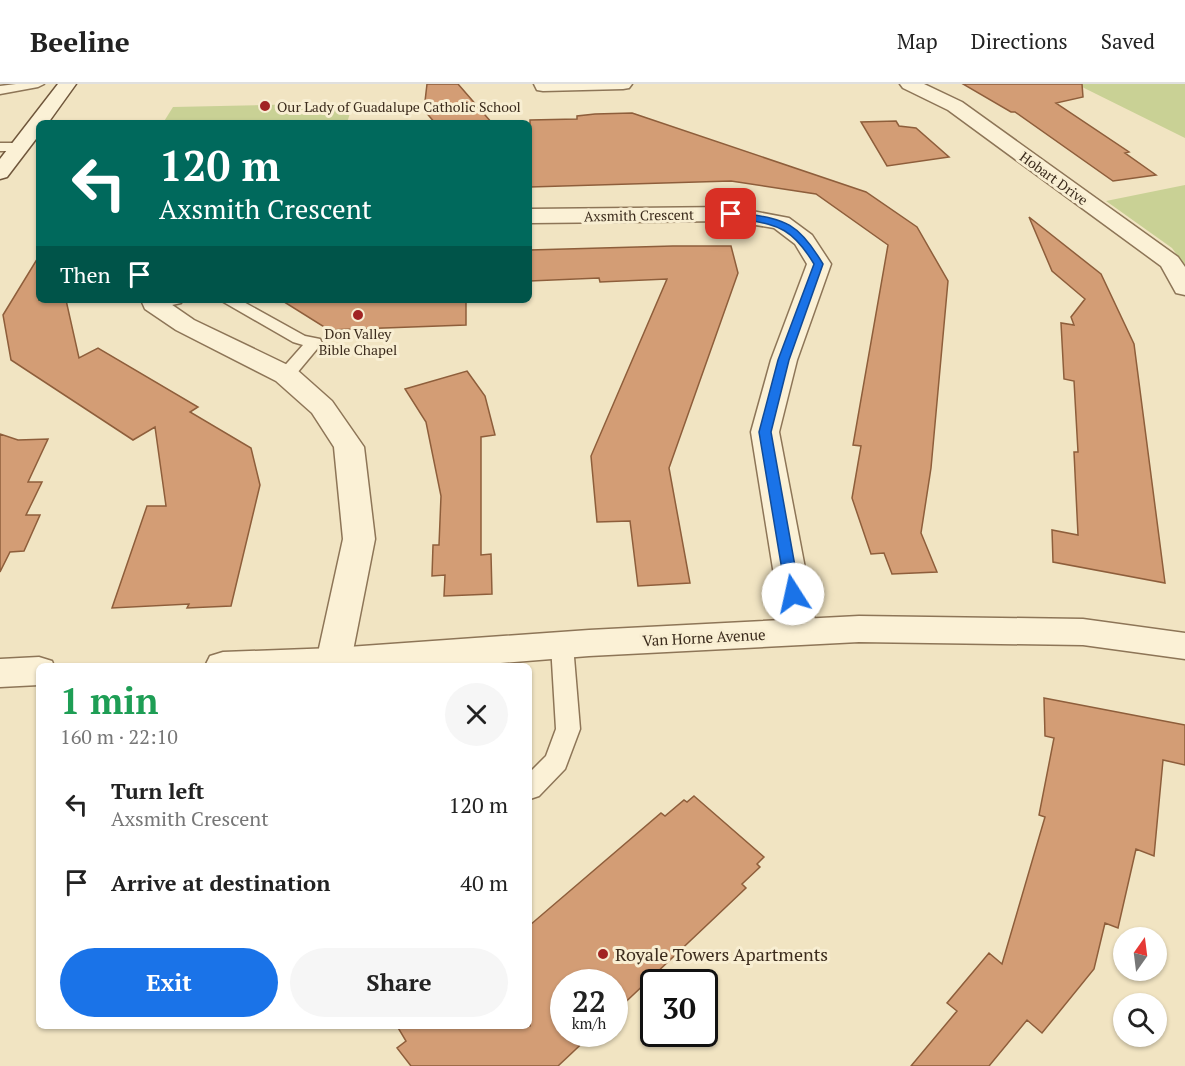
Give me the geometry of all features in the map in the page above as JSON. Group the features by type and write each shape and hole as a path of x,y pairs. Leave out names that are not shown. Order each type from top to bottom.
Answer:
{"street":[{"path":"0,173 10,147 67,84"},
{"path":"543,84 543,86 623,84"},
{"name":"Hobart Drive","path":"909,84 955,106 1170,262 1185,288"},
{"name":"Axsmith Crescent","path":"532,216 731,214 781,223 804,240 819,264 784,360 765,432 800,631"},
{"path":"162,303 185,326 286,375 322,407 349,447 359,539 334,662"},
{"name":"Van Horne Avenue","path":"306,663 562,645 859,629 1083,632 1185,645"},
{"path":"0,673 36,671"}],"lane":[{"path":"0,90 38,84"},
{"path":"233,303 299,339 314,343 286,375"},
{"path":"532,786 556,762 568,729 562,645"}],"green space":[{"path":"1076,84 1185,84 1185,138"},
{"path":"353,103 348,120 165,120 173,107"},
{"path":"1185,185 1185,266 1172,248 1106,201"}],"building":[{"path":"427,84 458,84 489,120 432,120 424,110"},
{"path":"963,84 1082,84 1083,97 1056,103 1129,152 1125,153 1156,175 1113,181 1015,112 1011,112"},
{"path":"632,113 866,192 917,227 948,281 931,468 921,533 937,572 892,574 884,553 871,554 852,498 861,446 853,445 888,245 816,194 731,181 532,187 532,120 530,120 577,119 577,116"},
{"path":"896,121 899,126 916,128 949,157 887,166 861,122"},
{"path":"1029,217 1101,274 1134,344 1165,583 1053,562 1052,530 1078,535 1074,452 1078,452 1074,381 1064,379 1061,323 1074,325 1071,317 1085,299 1052,271"},
{"path":"731,246 738,273 669,468 690,583 638,586 630,521 597,522 591,456 667,279 600,282 599,278 532,281 532,250"},
{"path":"36,261 36,303 67,303 79,358 98,348 198,407 190,412 251,448 260,485 231,606 187,608 189,604 112,608 147,506 166,506 155,427 133,440 11,360 3,315"},
{"name":"Don Valley Bible Chapel","path":"286,303 466,303 466,325 329,330"},
{"path":"467,371 485,396 495,435 481,437 481,555 491,554 492,594 444,596 445,575 432,576 433,545 439,545 441,496 426,422 405,389"},
{"path":"0,434 18,440 48,439 28,482 42,482 26,515 40,515 24,551 10,552 0,572"},
{"path":"1044,698 1185,725 1185,765 1163,760 1154,856 1136,849 1118,927 1105,923 1094,969 1042,1033 1027,1020 989,1066 911,1066 957,1011 947,1003 989,953 1002,964 1045,817 1039,815 1054,738 1045,736"},
{"name":"Royale Towers Apartments","path":"694,796 764,857 757,864 760,867 742,884 746,888 660,969 640,969 640,988 628,1000 628,969 550,969 550,1047 578,1047 558,1066 411,1066 397,1048 406,1041 399,1029 532,1029 532,923 661,813 665,816 684,800 687,802"}],"place":[{"name":"Our Lady of Guadalupe Catholic School","path":"265,106"},
{"name":"Don Valley Bible Chapel","path":"358,315"},
{"name":"Royale Towers Apartments","path":"603,954"}],"route":[{"path":"731,214 781,223 804,240 819,264 784,360 765,432 793,594"}]}
